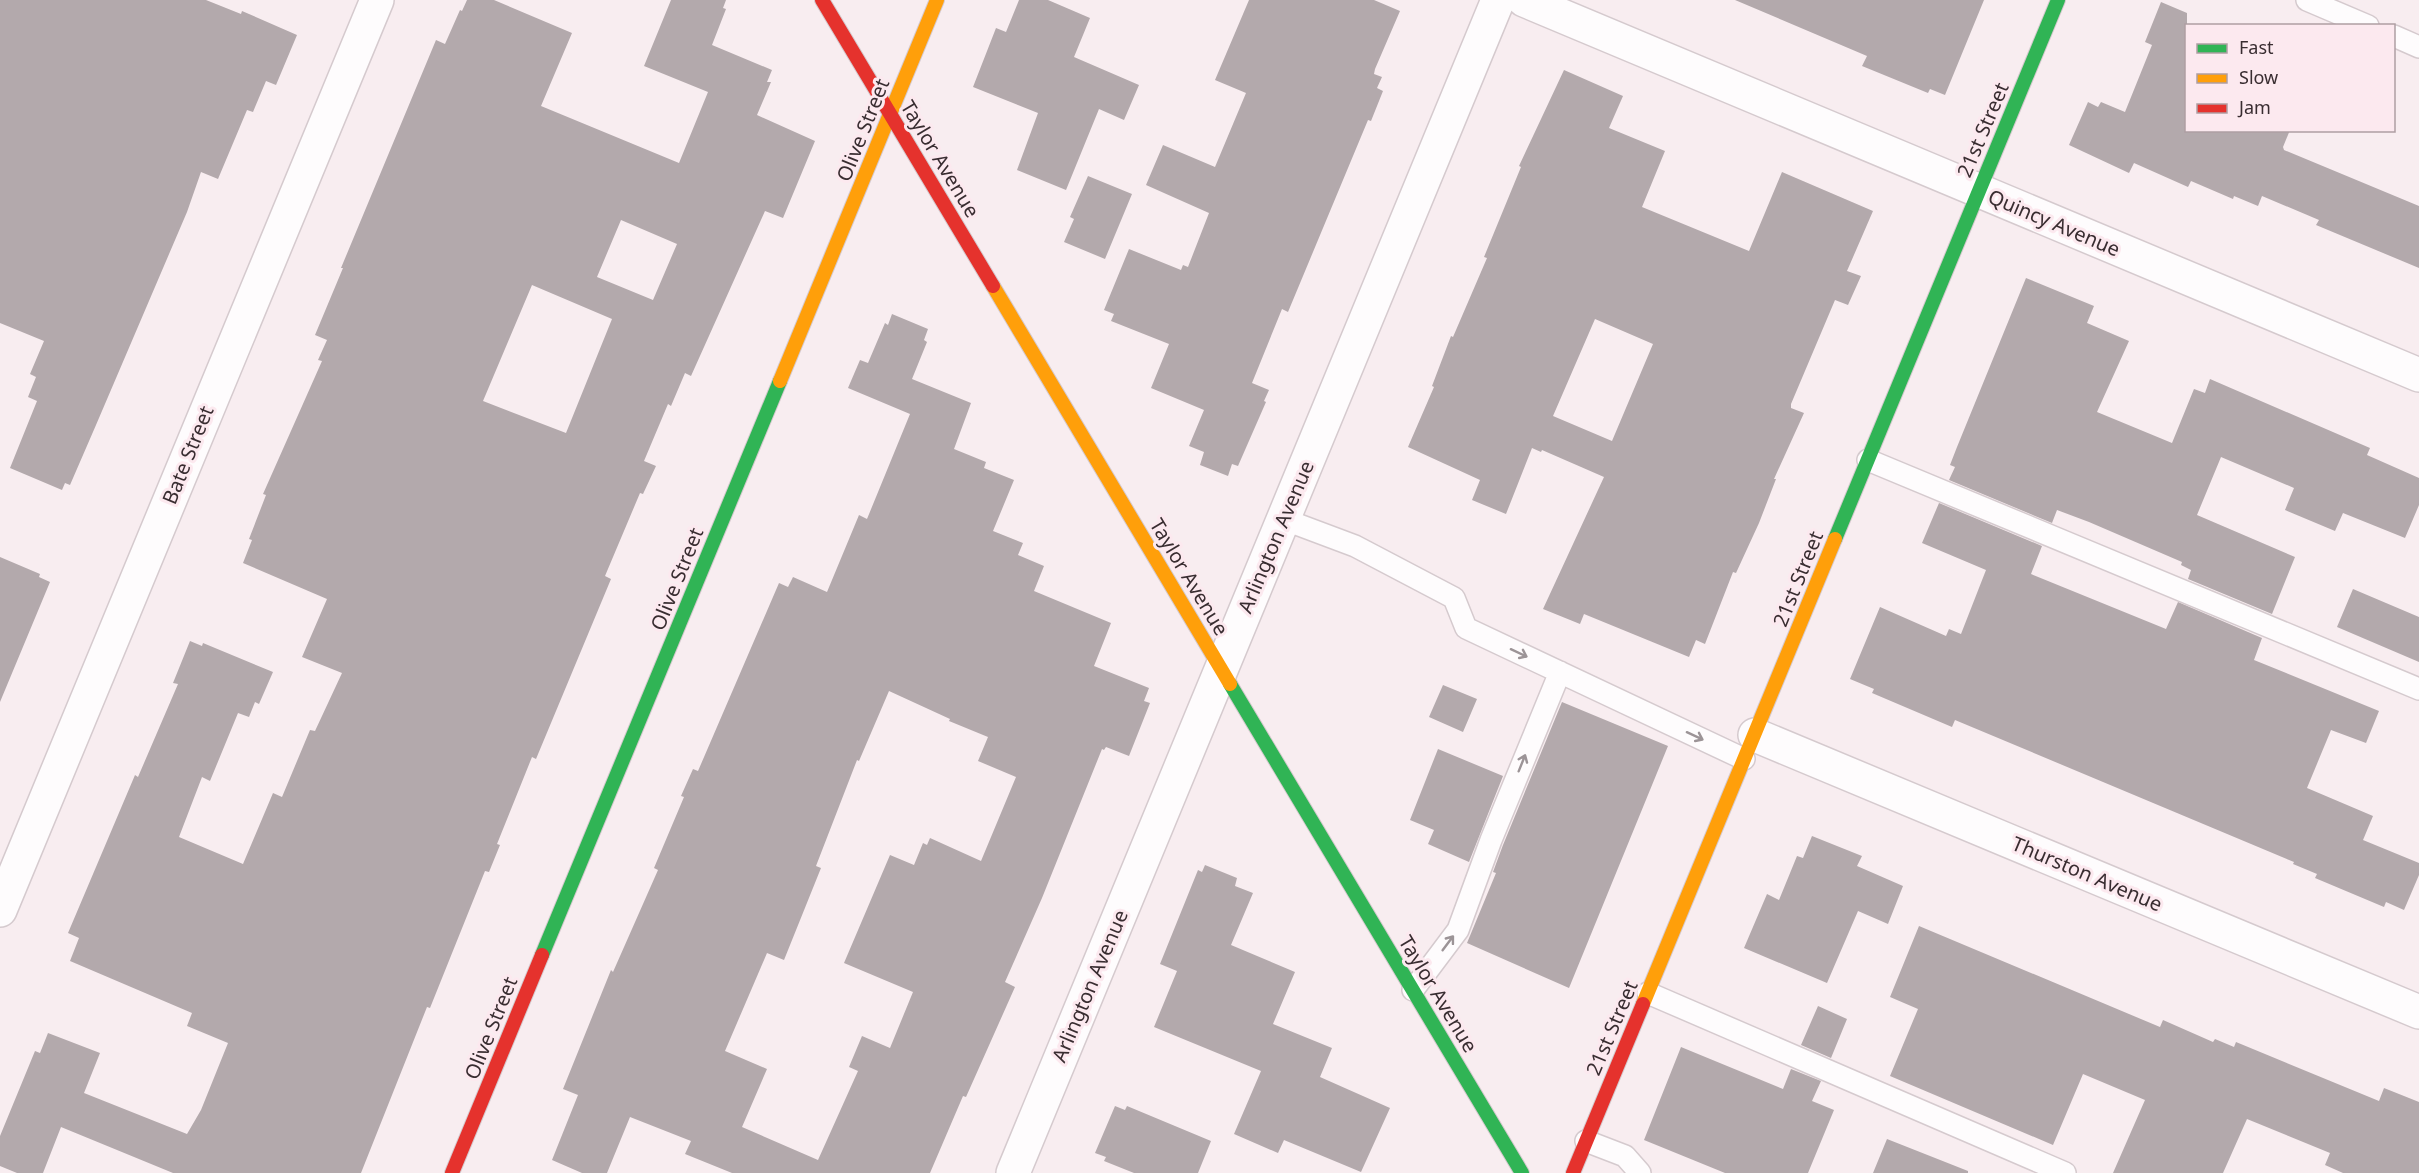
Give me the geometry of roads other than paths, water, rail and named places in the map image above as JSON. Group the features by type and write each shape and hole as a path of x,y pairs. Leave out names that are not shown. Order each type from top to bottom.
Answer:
{"street":[{"name":"Bate Street","path":"0,910 377,0"},
{"name":"Taylor Avenue","path":"822,0 1522,1173"},
{"name":"Olive Street","path":"452,1173 937,0"},
{"name":"Arlington Avenue","path":"1012,1173 1498,0"},
{"name":"Quincy Avenue","path":"1524,0 2419,375"},
{"name":"21st Street","path":"1573,1173 2058,0"},
{"name":"Thurston Avenue","path":"1750,747 2419,1012"}],"lane":[{"path":"2307,0 2363,24"},
{"path":"2395,36 2419,47"},
{"path":"1868,460 2419,689"},
{"path":"1283,519 1354,546 1454,598 1466,628 1560,672 1750,747"},
{"path":"1413,990 1458,930 1491,840 1560,672"},
{"path":"1648,993 2065,1173"},
{"path":"1586,1141 1625,1156 1640,1173"}]}
